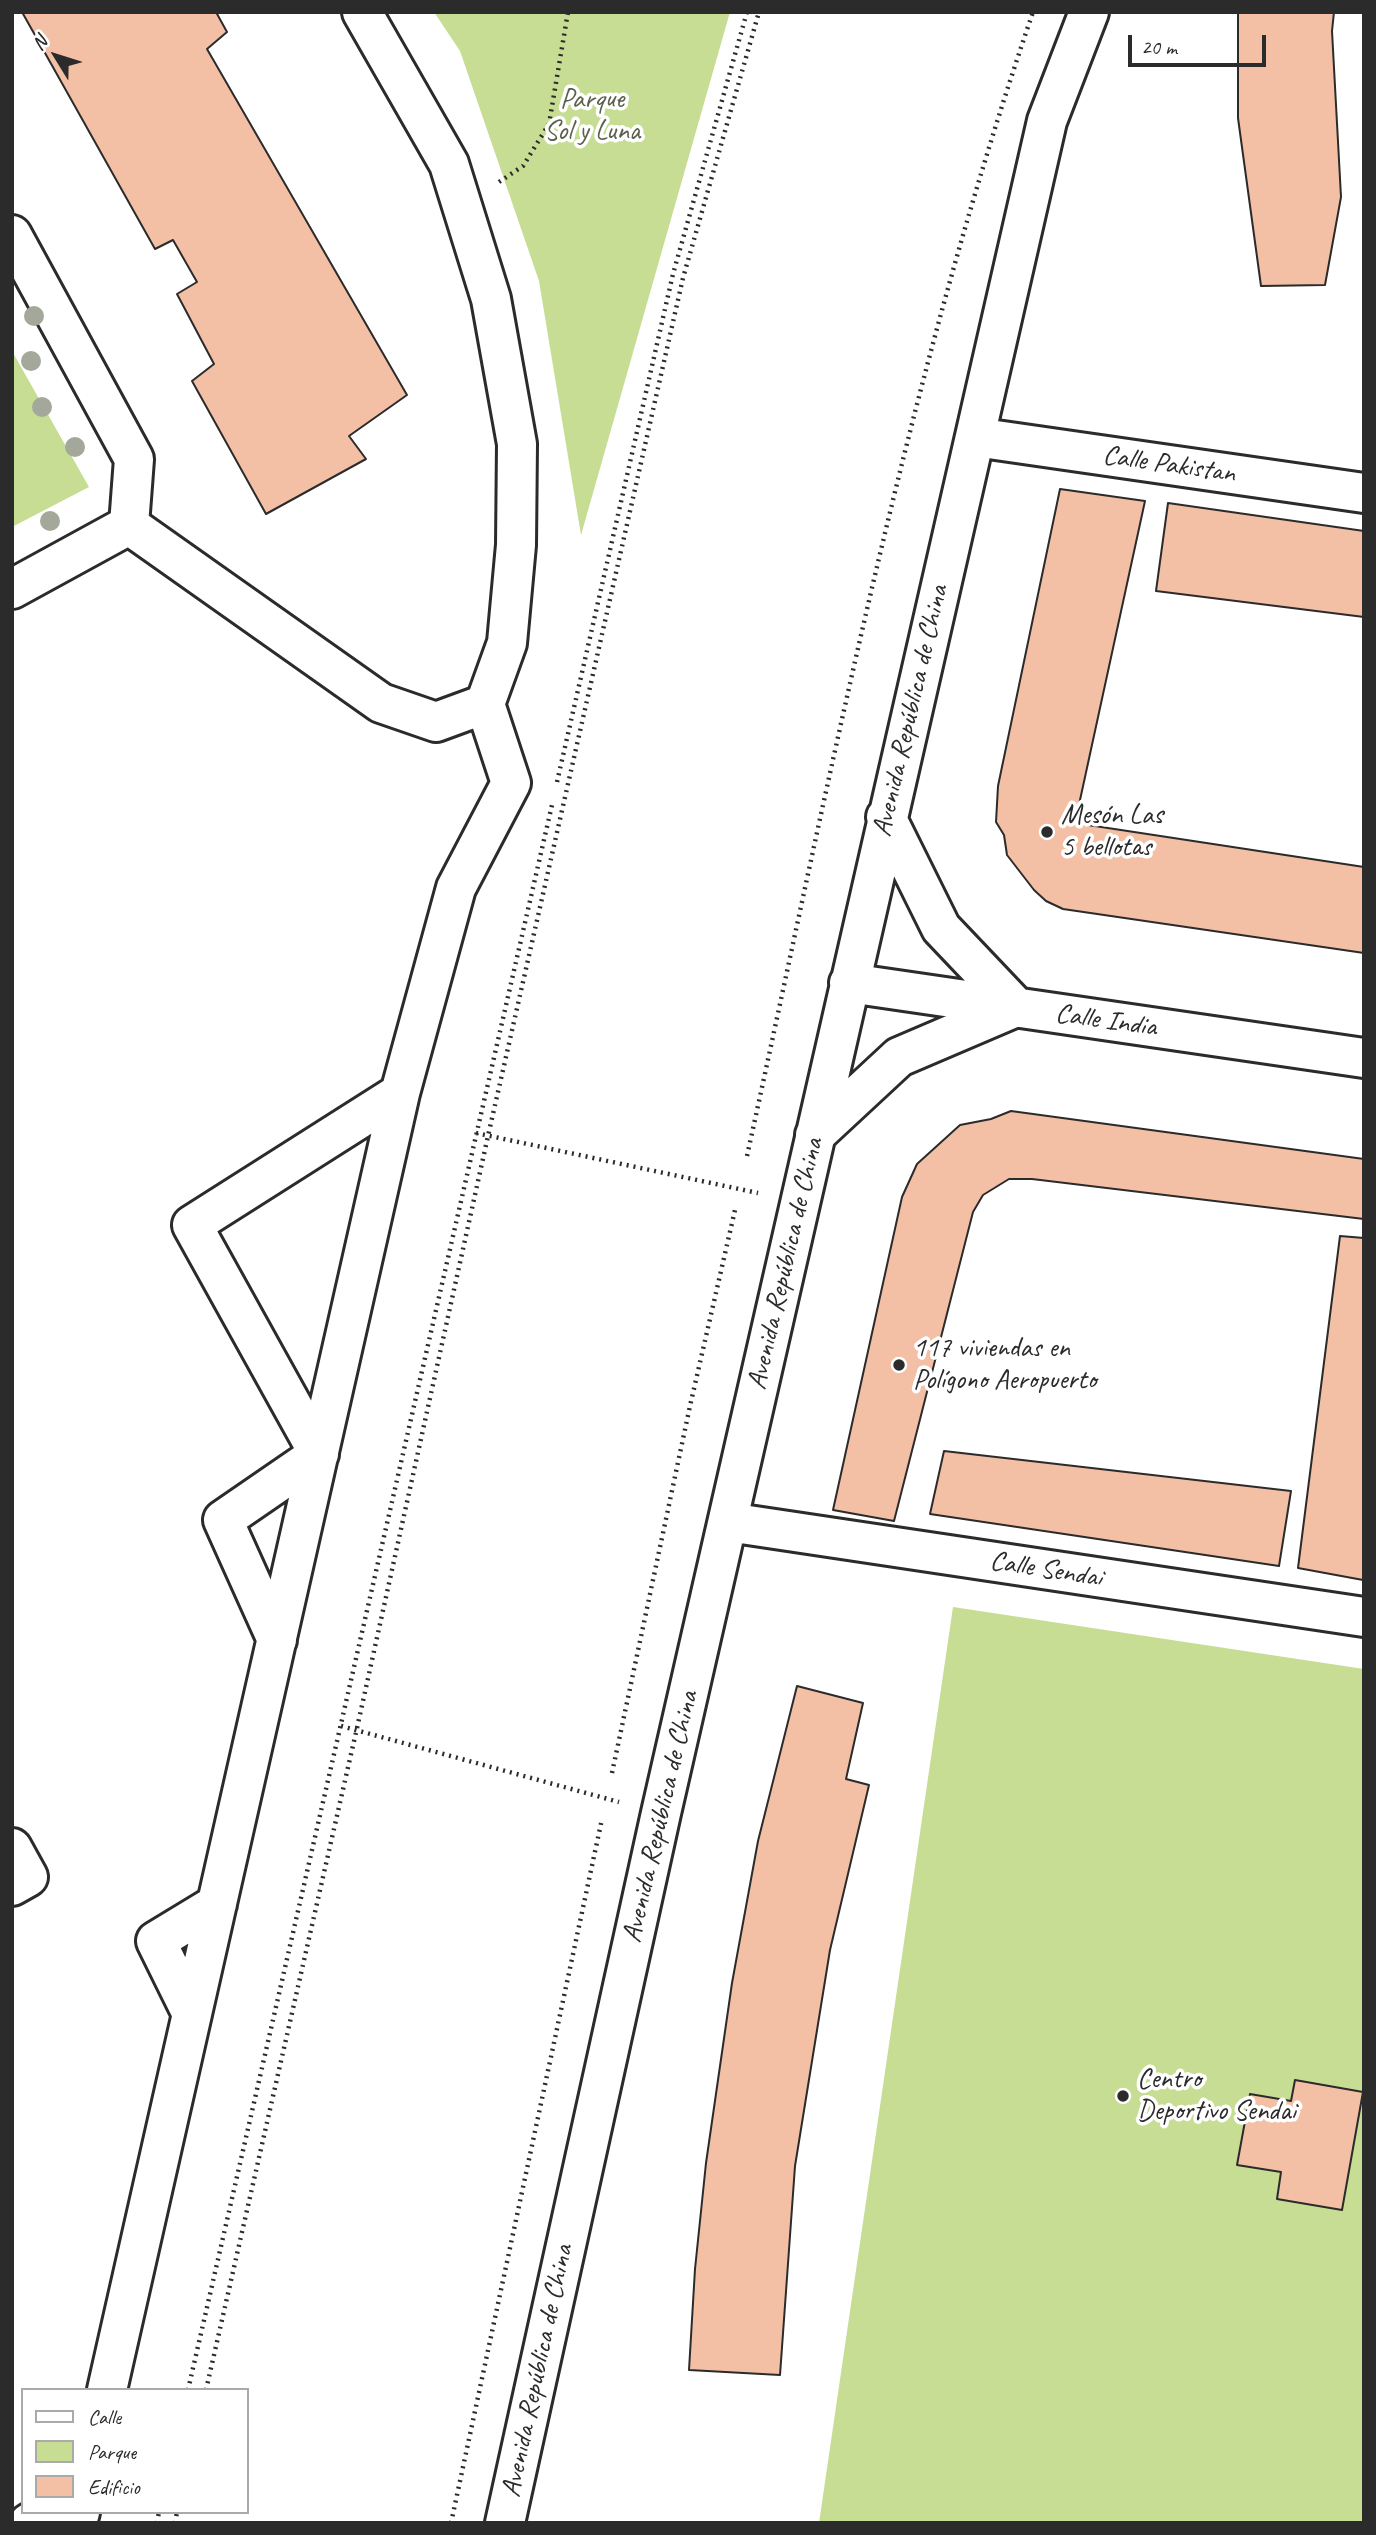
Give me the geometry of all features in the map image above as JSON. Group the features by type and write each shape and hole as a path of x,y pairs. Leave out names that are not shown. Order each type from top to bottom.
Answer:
{"street":[{"path":"107,2388 400,1093 456,888 511,783 485,704 507,643 516,545 517,444 491,299 449,164 362,12"},
{"name":"Avenida República de China","path":"505,2523 661,1813 729,1522 886,817 1047,121 1088,12"},
{"path":"12,235 134,459 129,525"},
{"name":"Calle Pakistan","path":"975,437 1364,493"},
{"path":"129,525 381,703 436,722 485,704"},
{"path":"12,589 129,525"},
{"path":"815,1135 899,1057 1016,1007 941,928 886,817"},
{"name":"Calle India","path":"849,983 1364,1058"},
{"path":"319,1454 192,1225 400,1093"},
{"path":"276,1640 223,1520 319,1454"},
{"name":"Calle Sendai","path":"729,1522 1364,1618"},
{"path":"12,1848 28,1878 12,1886"},
{"path":"192,2014 156,1941 217,1904"},
{"path":"29,2523 45,2514"}],"path":[{"path":"462,206 523,166 549,124 568,12"},
{"path":"188,2388 673,274 747,12"},
{"path":"205,2388 357,1728 683,278 759,12"},
{"path":"747,1156 903,459 993,130 1033,12"},
{"path":"476,1133 800,1202"},
{"path":"612,1773 690,1406 735,1210"},
{"path":"341,1726 357,1728 661,1813"},
{"path":"451,2523 602,1819"}],"green space":[{"name":"Parque Sol y Luna","path":"434,12 730,12 581,535 539,281 460,51"},
{"path":"12,351 89,487 12,527"},
{"name":"Centro Deportivo Sendai","path":"953,1607 1364,1669 1364,2523 819,2523"}],"building":[{"path":"22,12 216,12 227,32 207,49 407,395 349,436 366,459 266,514 192,381 214,364 177,294 197,282 173,240 155,249"},
{"path":"1238,12 1334,12 1332,31 1341,197 1325,285 1261,286 1238,118"},
{"path":"1060,489 1145,501 1075,823 1364,867 1364,953 1063,909 1046,901 1034,890 1007,855 1004,835 996,822 998,786"},
{"path":"1168,503 1364,531 1364,617 1156,591"},
{"name":"117 viviendas en Polígono Aeropuerto","path":"1011,1111 1364,1159 1364,1219 1032,1179 1009,1179 983,1195 973,1212 894,1521 833,1510 902,1197 917,1164 960,1125 991,1119"},
{"path":"1340,1236 1364,1238 1363,1580 1298,1568"},
{"path":"944,1451 1291,1491 1279,1566 930,1514"},
{"path":"797,1686 863,1703 846,1779 869,1785 830,1950 795,2166 780,2375 689,2370 695,2269 706,2163 732,1983 758,1841"},
{"path":"1295,2080 1363,2092 1342,2210 1277,2199 1281,2172 1237,2165 1250,2094 1291,2101"}],"place":[{"name":"Mesón Las 5 bellotas","path":"1047,832"},
{"name":"117 viviendas en Polígono Aeropuerto","path":"899,1365"},
{"name":"Centro Deportivo Sendai","path":"1123,2096"}]}
